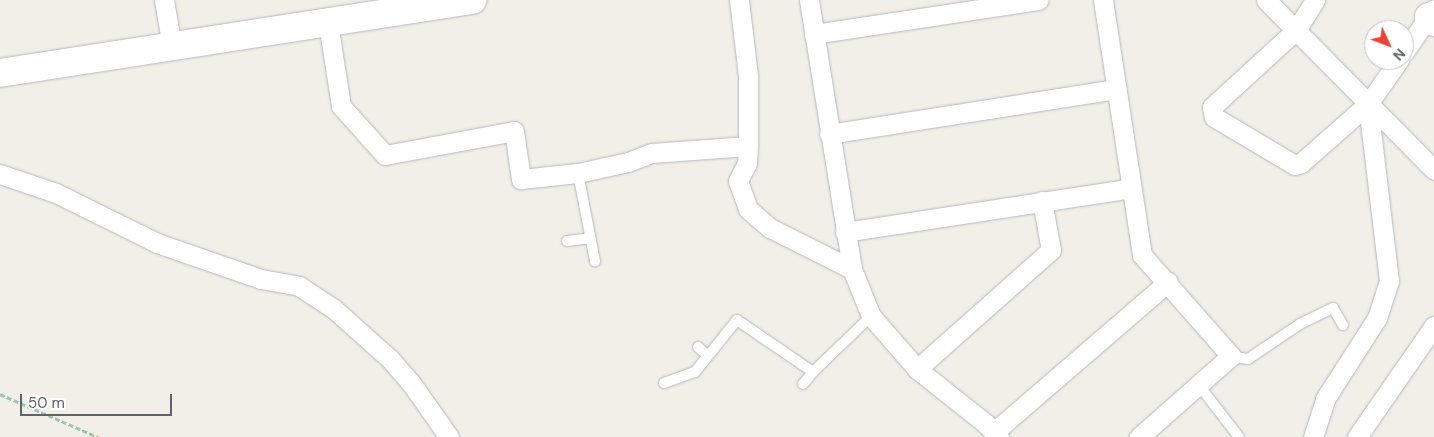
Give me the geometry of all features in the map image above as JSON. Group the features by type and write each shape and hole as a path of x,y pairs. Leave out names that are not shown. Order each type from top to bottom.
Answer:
{"street":[{"path":"164,0 172,47"},
{"path":"0,73 472,0"},
{"path":"738,0 748,76 747,163 738,181 748,209 770,228 852,269"},
{"path":"809,0 852,269 871,316 918,369 996,435 1168,282"},
{"path":"814,34 1038,0"},
{"path":"1104,0 1142,255 1168,282 1231,356 1139,437"},
{"path":"1266,0 1434,170"},
{"path":"1315,0 1296,30 1212,108 1214,117 1295,165 1301,163 1368,104 1391,70"},
{"path":"1414,39 1432,16"},
{"path":"328,23 341,106 385,155 514,131 521,179 578,173 628,162 652,153 748,146"},
{"path":"829,134 1116,89"},
{"path":"1313,437 1325,400 1377,318 1389,281 1368,104"},
{"path":"0,174 56,193 157,244 261,280 299,286 334,309 390,359 411,383 448,437"},
{"path":"845,232 1131,188"},
{"path":"918,369 1051,250 1042,201"},
{"path":"1357,437 1434,326"}],"lane":[{"path":"578,173 595,261"},
{"path":"567,241 590,238"},
{"path":"1231,356 1248,359 1300,324 1333,308 1343,325"},
{"path":"802,384 871,316"},
{"path":"664,383 695,372 737,320 813,372"},
{"path":"698,347 708,356"},
{"path":"1198,384 1239,437"}],"path":[{"path":"0,394 98,437"}]}
